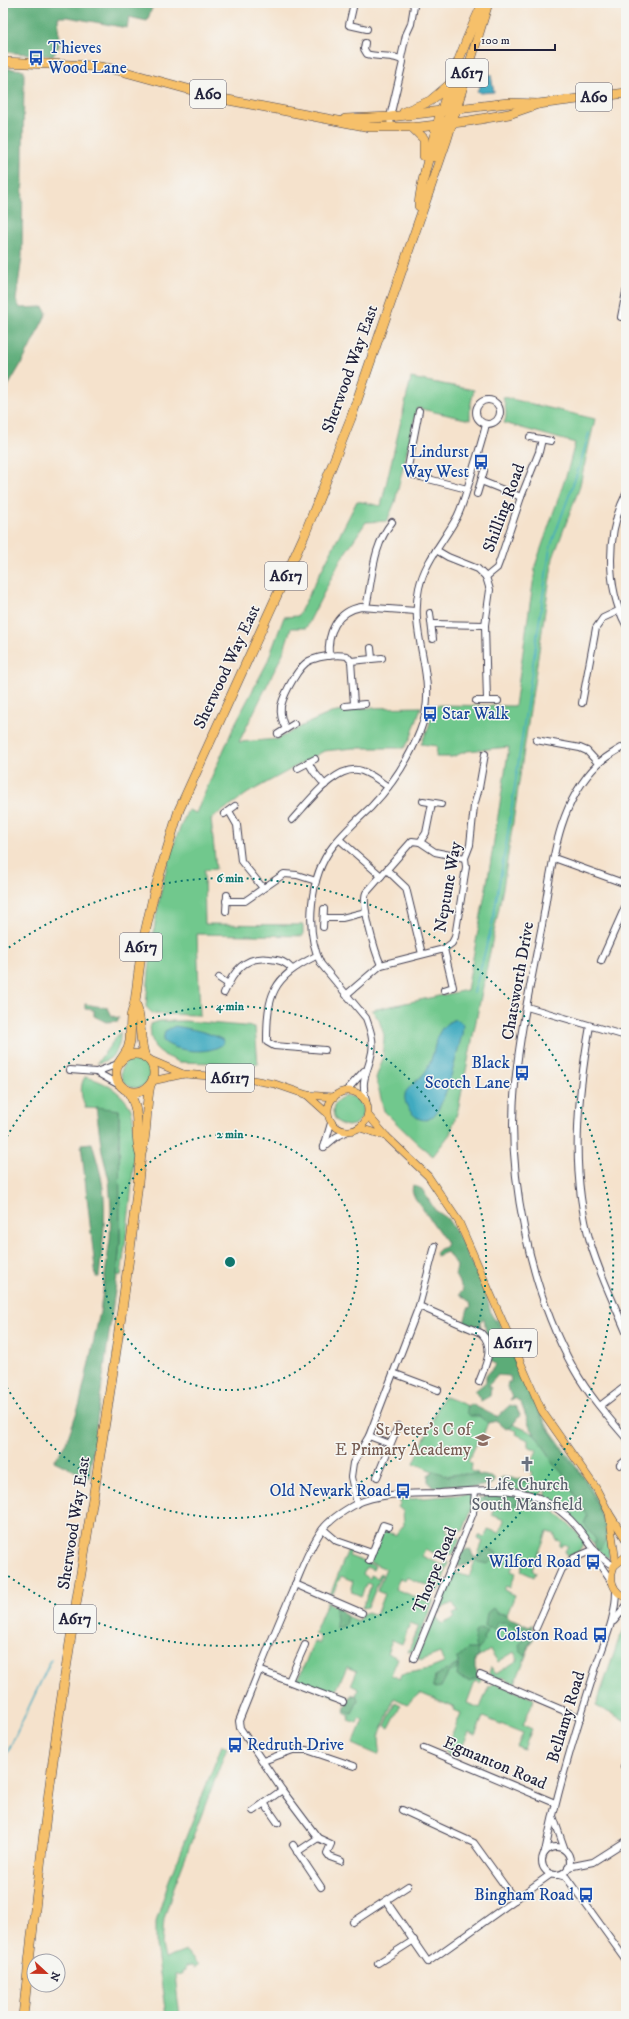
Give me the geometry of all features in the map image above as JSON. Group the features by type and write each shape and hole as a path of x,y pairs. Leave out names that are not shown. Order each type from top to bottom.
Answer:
{"highway":[{"name":"A617","path":"447,117 449,85 460,55 483,3"},
{"name":"A617","path":"447,117 479,37 488,3"},
{"name":"A60","path":"3,62 94,66 118,70 228,100 340,120 360,126 391,128 412,127 447,117 508,103 538,104 626,93"},
{"path":"390,117 426,104 449,85"},
{"name":"A60","path":"340,120 390,117 447,117 509,114 538,104"},
{"path":"424,179 431,167 447,117"},
{"name":"Sherwood Way East","path":"120,1062 128,1049 130,1041 131,1016 135,1002 142,946 154,892 180,810 304,536 351,418 384,326 419,216 447,117"},
{"path":"412,127 424,139 424,179"},
{"name":"Sherwood Way East","path":"419,216 420,198 424,179"},
{"name":"Sherwood Way East","path":"135,1002 140,1015 140,1037 146,1058"},
{"path":"136,1054 146,1058 154,1070 151,1083 139,1092 124,1088 116,1075 120,1062 129,1055 136,1054"},
{"name":"Sherwood Way East","path":"140,1154 144,1145 146,1103 151,1083"},
{"name":"Sherwood Way East","path":"23,2016 39,1870 59,1715 96,1485 134,1223 140,1154 138,1145 137,1111 133,1099 124,1088"}],"main road":[{"name":"A6117","path":"146,1058 184,1074 247,1079 275,1084 307,1095 334,1097"},
{"name":"A6117","path":"151,1083 184,1074"},
{"path":"346,1091 361,1095 366,1101 368,1115 360,1128 346,1132 339,1130 331,1124 328,1114 329,1104 334,1097 346,1091"},
{"name":"A6117","path":"307,1095 328,1114"},
{"name":"A6117","path":"368,1115 386,1136 428,1176 459,1222 542,1411 596,1488 609,1513 626,1540"},
{"name":"A6117","path":"360,1128 386,1136"},
{"name":"A6117","path":"609,1513 615,1564 611,1581"},
{"path":"615,1564 626,1556"},
{"path":"611,1581 616,1591 626,1598"}],"street":[{"path":"354,3 349,25 367,29"},
{"path":"391,128 390,117 403,62 401,58 406,35 411,24 414,6 412,3"},
{"path":"365,43 364,49 366,54 382,58 396,56 401,58"},
{"path":"621,317 626,292"},
{"path":"491,400 499,406 500,415 495,423 486,424 478,419 476,409 482,402 491,400"},
{"path":"419,411 408,467 413,475 467,489"},
{"path":"366,1101 362,1086 372,1053 370,1029 366,1018 316,956 311,925 312,903 316,881 325,859 333,846 388,787 397,775 416,739 426,711 427,672 419,642 416,611 423,575 436,550 458,516 486,424"},
{"path":"530,437 551,442"},
{"name":"Shilling Road","path":"487,701 486,625 490,590 486,577 497,568 499,564 521,497 535,464 542,439"},
{"path":"477,494 484,471"},
{"path":"481,481 521,497"},
{"path":"626,494 618,511 612,539 614,589 618,610 626,625"},
{"path":"366,607 373,564 387,529 392,522"},
{"path":"380,526 387,529"},
{"path":"436,550 448,557 478,569 486,577"},
{"path":"329,656 330,636 339,618 344,612 352,608 366,607 416,611"},
{"path":"582,703 586,696 598,624 603,618 618,610"},
{"path":"430,613 433,639"},
{"path":"432,624 486,625"},
{"path":"371,648 372,658"},
{"path":"286,729 281,714 281,705 299,669 311,660 329,656 347,656 351,661 354,704"},
{"path":"351,661 382,658"},
{"path":"476,701 498,701"},
{"path":"345,706 365,704"},
{"path":"278,734 294,724"},
{"path":"536,740 587,750 598,763"},
{"name":"Chatsworth Drive","path":"626,745 598,763 586,778 569,804 561,828 554,858 527,1007 515,1085 514,1110 514,1152 524,1228 543,1297 556,1332 573,1367 600,1406 626,1438"},
{"name":"Neptune Way","path":"346,995 381,965 444,949 452,943 455,937 466,866 465,858 470,845 472,814 485,754"},
{"path":"298,768 315,759"},
{"path":"476,761 483,762"},
{"path":"308,762 325,785"},
{"path":"292,820 325,785 339,773 349,769 362,771 388,787"},
{"path":"423,801 441,804"},
{"path":"420,842 426,833 432,803"},
{"path":"235,806 226,813 237,825 241,861 263,888"},
{"path":"340,840 381,876"},
{"path":"381,965 366,912 364,896 412,841 420,842 435,852 465,858"},
{"path":"554,858 625,881"},
{"path":"387,870 406,888 422,954"},
{"path":"226,911 226,898 245,901 284,874 297,875 316,881"},
{"path":"601,961 626,905"},
{"path":"323,927 324,909"},
{"path":"324,918 342,918 366,912"},
{"path":"444,949 453,987 444,990"},
{"path":"316,956 292,969 280,981 273,991 268,1006 267,1042 274,1046 325,1050"},
{"path":"224,993 228,984 244,963 252,959 278,960 287,964 292,969"},
{"path":"219,978 228,984"},
{"path":"527,1007 626,1036"},
{"path":"590,1026 578,1118 580,1184 586,1224 591,1244 604,1282 626,1332"},
{"path":"96,1072 120,1062"},
{"path":"70,1070 96,1072 124,1088"},
{"path":"346,1091 366,1070"},
{"path":"331,1124 324,1147 336,1137 346,1132"},
{"path":"357,1504 351,1477 353,1463 369,1436 419,1306 435,1246"},
{"path":"419,1306 485,1336 487,1340 488,1355 479,1382"},
{"path":"393,1373 438,1390"},
{"path":"600,1406 626,1386"},
{"path":"377,1477 398,1426"},
{"path":"369,1436 390,1444"},
{"path":"620,1465 626,1460"},
{"path":"342,1861 330,1857 327,1853 331,1844 318,1838 282,1790 240,1728 239,1721 302,1566 323,1529 339,1515 357,1504 371,1499 391,1496 475,1491 497,1490 519,1492 542,1500 568,1518 593,1550 604,1561 615,1564"},
{"name":"Thorpe Road","path":"414,1658 473,1513 475,1491"},
{"path":"369,1561 383,1525 389,1527"},
{"path":"323,1529 337,1541 372,1553"},
{"path":"593,1550 594,1556 611,1581"},
{"path":"536,1628 562,1569 574,1558 593,1550"},
{"path":"295,1584 362,1612"},
{"name":"Bellamy Road","path":"545,1852 555,1804 616,1608 616,1591"},
{"name":"Bellamy Road","path":"609,1629 620,1612 626,1606"},
{"path":"289,1681 305,1645"},
{"path":"259,1670 343,1702"},
{"path":"480,1675 581,1718"},
{"name":"Egmanton Road","path":"424,1748 555,1804"},
{"path":"263,1761 293,1750 307,1750 354,1766"},
{"path":"253,1811 282,1790"},
{"path":"264,1803 278,1824"},
{"path":"402,1810 474,1843 515,1900"},
{"name":"Bellamy Road","path":"553,1814 567,1853"},
{"path":"298,1852 318,1838"},
{"path":"559,1875 568,1868 578,1864 593,1862 626,1841"},
{"path":"293,1845 321,1887"},
{"path":"537,1883 543,1867 542,1862 545,1852 554,1847 567,1853 578,1864"},
{"path":"566,1877 568,1868 567,1853"},
{"path":"543,1867 551,1874 566,1877 626,1960"},
{"path":"386,1901 428,1962 551,1874"},
{"path":"353,1922 408,1886"},
{"path":"378,1963 414,1940"}],"green space":[{"path":"3,3 154,3 147,21 129,17 127,28 68,17 58,17 59,46 53,56 3,52"},
{"path":"3,68 24,70 22,257 16,300 20,308 43,307 47,313 24,359 3,395"},
{"path":"411,378 474,390 470,407 470,420 417,408 395,502 387,521 366,522 341,559 306,628 291,628 283,653 239,742 278,739 331,713 362,708 421,707 410,740 404,748 353,748 324,751 248,793 211,819 216,869 204,870 205,924 303,925 303,936 197,934 200,1015 153,1014 146,1007 154,931 163,881 178,833 188,810 196,813 235,724 267,663 284,617 298,616 357,501 381,506"},
{"path":"503,397 595,419 579,489 553,558 503,888 458,1110 450,1134 433,1156 418,1144 384,1111 376,1078 383,1058 384,1035 379,1020 372,1010 467,990 489,872 509,747 467,751 452,757 436,757 437,746 421,744 429,726 434,705 515,706 536,563 567,473 575,443 504,423 506,414"},
{"path":"85,1004 108,1008 112,1016 119,1018 118,1021 106,1022 94,1016 94,1010 85,1009"},
{"path":"160,1021 185,1021 255,1027 258,1064 179,1062 164,1055 155,1047 151,1037 150,1024"},
{"path":"120,1032 118,1048 115,1053 108,1060 97,1063"},
{"path":"136,1058 146,1063 151,1073 146,1083 136,1088 126,1083 121,1073 126,1063"},
{"path":"85,1077 91,1078 110,1087 122,1096 130,1107 133,1120 134,1139 132,1188 121,1275 117,1276 120,1241 119,1110 86,1108 81,1092"},
{"path":"348,1096 359,1100 363,1111 359,1122 348,1126 337,1122 333,1111 337,1100"},
{"path":"96,1107 119,1110 120,1241 117,1276 89,1478 54,1461 66,1443 80,1403 100,1312 110,1239 111,1208 109,1180 102,1152"},
{"path":"92,1143 101,1176 104,1199 104,1232 99,1277 96,1277 81,1144"},
{"path":"413,1185 422,1189 435,1210 447,1218 460,1238 487,1297 491,1314 499,1326 534,1404 551,1433 587,1484 602,1517 605,1529 603,1546 596,1550 594,1545 596,1540 584,1524 587,1516 579,1501 567,1484 564,1475 553,1463 530,1427 521,1403 515,1398 510,1400 512,1397 507,1387 508,1382 511,1382 510,1376 498,1375 488,1386 491,1388 490,1396 481,1401 475,1391 486,1382 486,1376 496,1365 489,1358 484,1318 480,1322 481,1326 479,1331 463,1327 468,1308 471,1307 470,1302 459,1294 463,1290 455,1275 457,1266 447,1252 437,1256 435,1253 439,1249 445,1247 447,1243 415,1198 412,1191"},
{"path":"498,1319 531,1395 550,1430 588,1482 596,1498 609,1534 609,1558 601,1553 580,1526 569,1515 546,1499 545,1496 547,1491 544,1490 539,1496 510,1488 510,1482 518,1480 530,1481 532,1472 525,1470 530,1467 537,1450 528,1446 528,1440 516,1434 517,1431 508,1428 510,1423 537,1435 491,1322"},
{"path":"443,1396 491,1415 481,1440 478,1440 468,1462 472,1464 471,1471 478,1473 476,1478 452,1475 444,1476 414,1463"},
{"path":"471,1404 497,1417 510,1405 516,1407 520,1415 511,1427 506,1429 497,1421 488,1423 479,1416 470,1416 467,1412 467,1407"},
{"path":"434,1471 449,1476 472,1474 495,1479 492,1484 472,1488 448,1485 439,1488 432,1487 428,1481 428,1475"},
{"path":"502,1477 525,1479 526,1482 522,1485 500,1484 498,1481"},
{"path":"489,1493 518,1496 544,1505 566,1521 585,1543 579,1552 567,1557 565,1551 568,1546 563,1544 561,1547 559,1546 561,1542 556,1540 555,1534 547,1532 532,1570 536,1572 534,1577 521,1571 523,1566 520,1564 521,1560 516,1558 511,1571 516,1573 510,1588 506,1586 504,1590 515,1595 506,1617 529,1627 532,1624 532,1630 536,1631 515,1683 501,1677 500,1680 491,1677 489,1673 491,1667 496,1674 518,1660 514,1652 498,1662 490,1650 476,1659 470,1673 481,1680 480,1683 475,1681 467,1703 480,1708 489,1686 495,1683 534,1699 523,1725 532,1729 524,1749 517,1747 523,1733 483,1717 475,1735 469,1732 457,1758 445,1752 461,1713 454,1710 455,1708 420,1693 407,1704 394,1698 379,1737 380,1750 378,1755 353,1744 363,1720 359,1718 357,1723 348,1720 350,1715 344,1712 352,1694 356,1696 358,1689 351,1685 357,1671 347,1667 335,1693 340,1696 336,1697 295,1680 293,1677 299,1678 314,1641 320,1643 320,1636 314,1634 327,1602 340,1608 338,1613 358,1621 362,1614 368,1612 376,1615 384,1594 377,1591 386,1569 370,1562 383,1530 396,1535 404,1525 403,1511 398,1507 400,1500 468,1494 473,1501 472,1508 463,1531 448,1527 446,1531 460,1539 453,1555 437,1550 434,1553 425,1549 422,1556 444,1566 446,1562 449,1563 438,1591 434,1592 435,1589 406,1577 405,1580 400,1578 395,1589 429,1602 432,1598 433,1602 413,1651 408,1652 419,1626 410,1623 402,1644 392,1640 387,1653 398,1658 391,1675 400,1679 402,1674 429,1669 444,1663 440,1653 422,1660 417,1658 435,1615 442,1624 455,1618 453,1614 458,1612 453,1603 440,1609 441,1613 437,1610 455,1567 454,1572 469,1577 475,1561 461,1555 462,1552 477,1557 483,1541 478,1538 479,1535 485,1537 488,1529 499,1533 504,1520 492,1515 495,1506 482,1501 480,1506 478,1506 478,1498 484,1498"},
{"path":"490,1493 522,1496 522,1499 515,1505 503,1502 502,1498 495,1504 483,1499 485,1495"},
{"path":"349,1547 351,1549 349,1556 375,1566 373,1570 366,1567 363,1574 370,1579 371,1575 378,1578 380,1573 382,1574 368,1607 362,1608 372,1585 367,1583 361,1596 352,1592 351,1588 353,1581 341,1576 333,1593 330,1595"},
{"path":"467,1549 471,1550 474,1560 467,1565 459,1566 455,1561 462,1552"},
{"path":"488,1549 496,1552 497,1555 488,1564 478,1562 475,1559"},
{"path":"336,1608 339,1608 347,1616 345,1625 339,1628 336,1627"},
{"path":"493,1608 497,1613 505,1614 509,1618 521,1622 521,1626 519,1628 509,1625 506,1622 497,1623 494,1629 485,1627 487,1613"},
{"path":"525,1625 531,1628 533,1634 527,1653 524,1655 520,1651 519,1645 526,1636 525,1631 522,1629"},
{"path":"626,1626 626,1721 596,1706 619,1639"},
{"path":"479,1629 487,1631 483,1638 484,1642 478,1649 475,1646 475,1632"},
{"path":"467,1649 477,1649 479,1656 475,1659 475,1668 478,1674 477,1678 469,1681 457,1676 459,1661 457,1658"},
{"path":"458,1665 456,1669 448,1673 441,1687 436,1688 433,1686 435,1676"},
{"path":"356,1695 358,1701 352,1713 344,1710 349,1697"},
{"path":"395,1702 401,1705 389,1728 385,1726"},
{"path":"222,1745 227,1748 174,1887 164,1919 162,1945 165,1959 186,1951 198,1965 194,1968 193,1965 185,1966 185,1970 182,1971 182,1974 175,1975 180,2016 166,2016 156,1945 156,1922 168,1883"}],"water":[{"path":"487,74 491,75 494,92 480,93 477,91"},
{"path":"456,1019 463,1024 462,1035 450,1081 440,1106 435,1114 429,1119 420,1119 412,1113 406,1104 406,1092 410,1086 421,1077 430,1064 436,1041 442,1028"},
{"path":"175,1026 212,1035 223,1040 223,1044 210,1050 202,1051 176,1048 163,1041 165,1031"}],"waterway":[{"path":"474,993 492,925 507,839 550,548 579,468 589,433"},
{"path":"3,1762 51,1660"}],"place":[{"name":"Thieves Wood Lane","path":"36,58"},
{"name":"Lindurst Way West","path":"481,462"},
{"name":"Star Walk","path":"430,714"},
{"name":"Black Scotch Lane","path":"522,1073"},
{"name":"St Peter's C of E Primary Academy","path":"483,1440"},
{"name":"Life Church South Mansfield","path":"527,1464"},
{"name":"Old Newark Road","path":"403,1491"},
{"name":"Wilford Road","path":"593,1562"},
{"name":"Colston Road","path":"600,1635"},
{"name":"Redruth Drive","path":"235,1745"},
{"name":"Bingham Road","path":"586,1895"}]}
